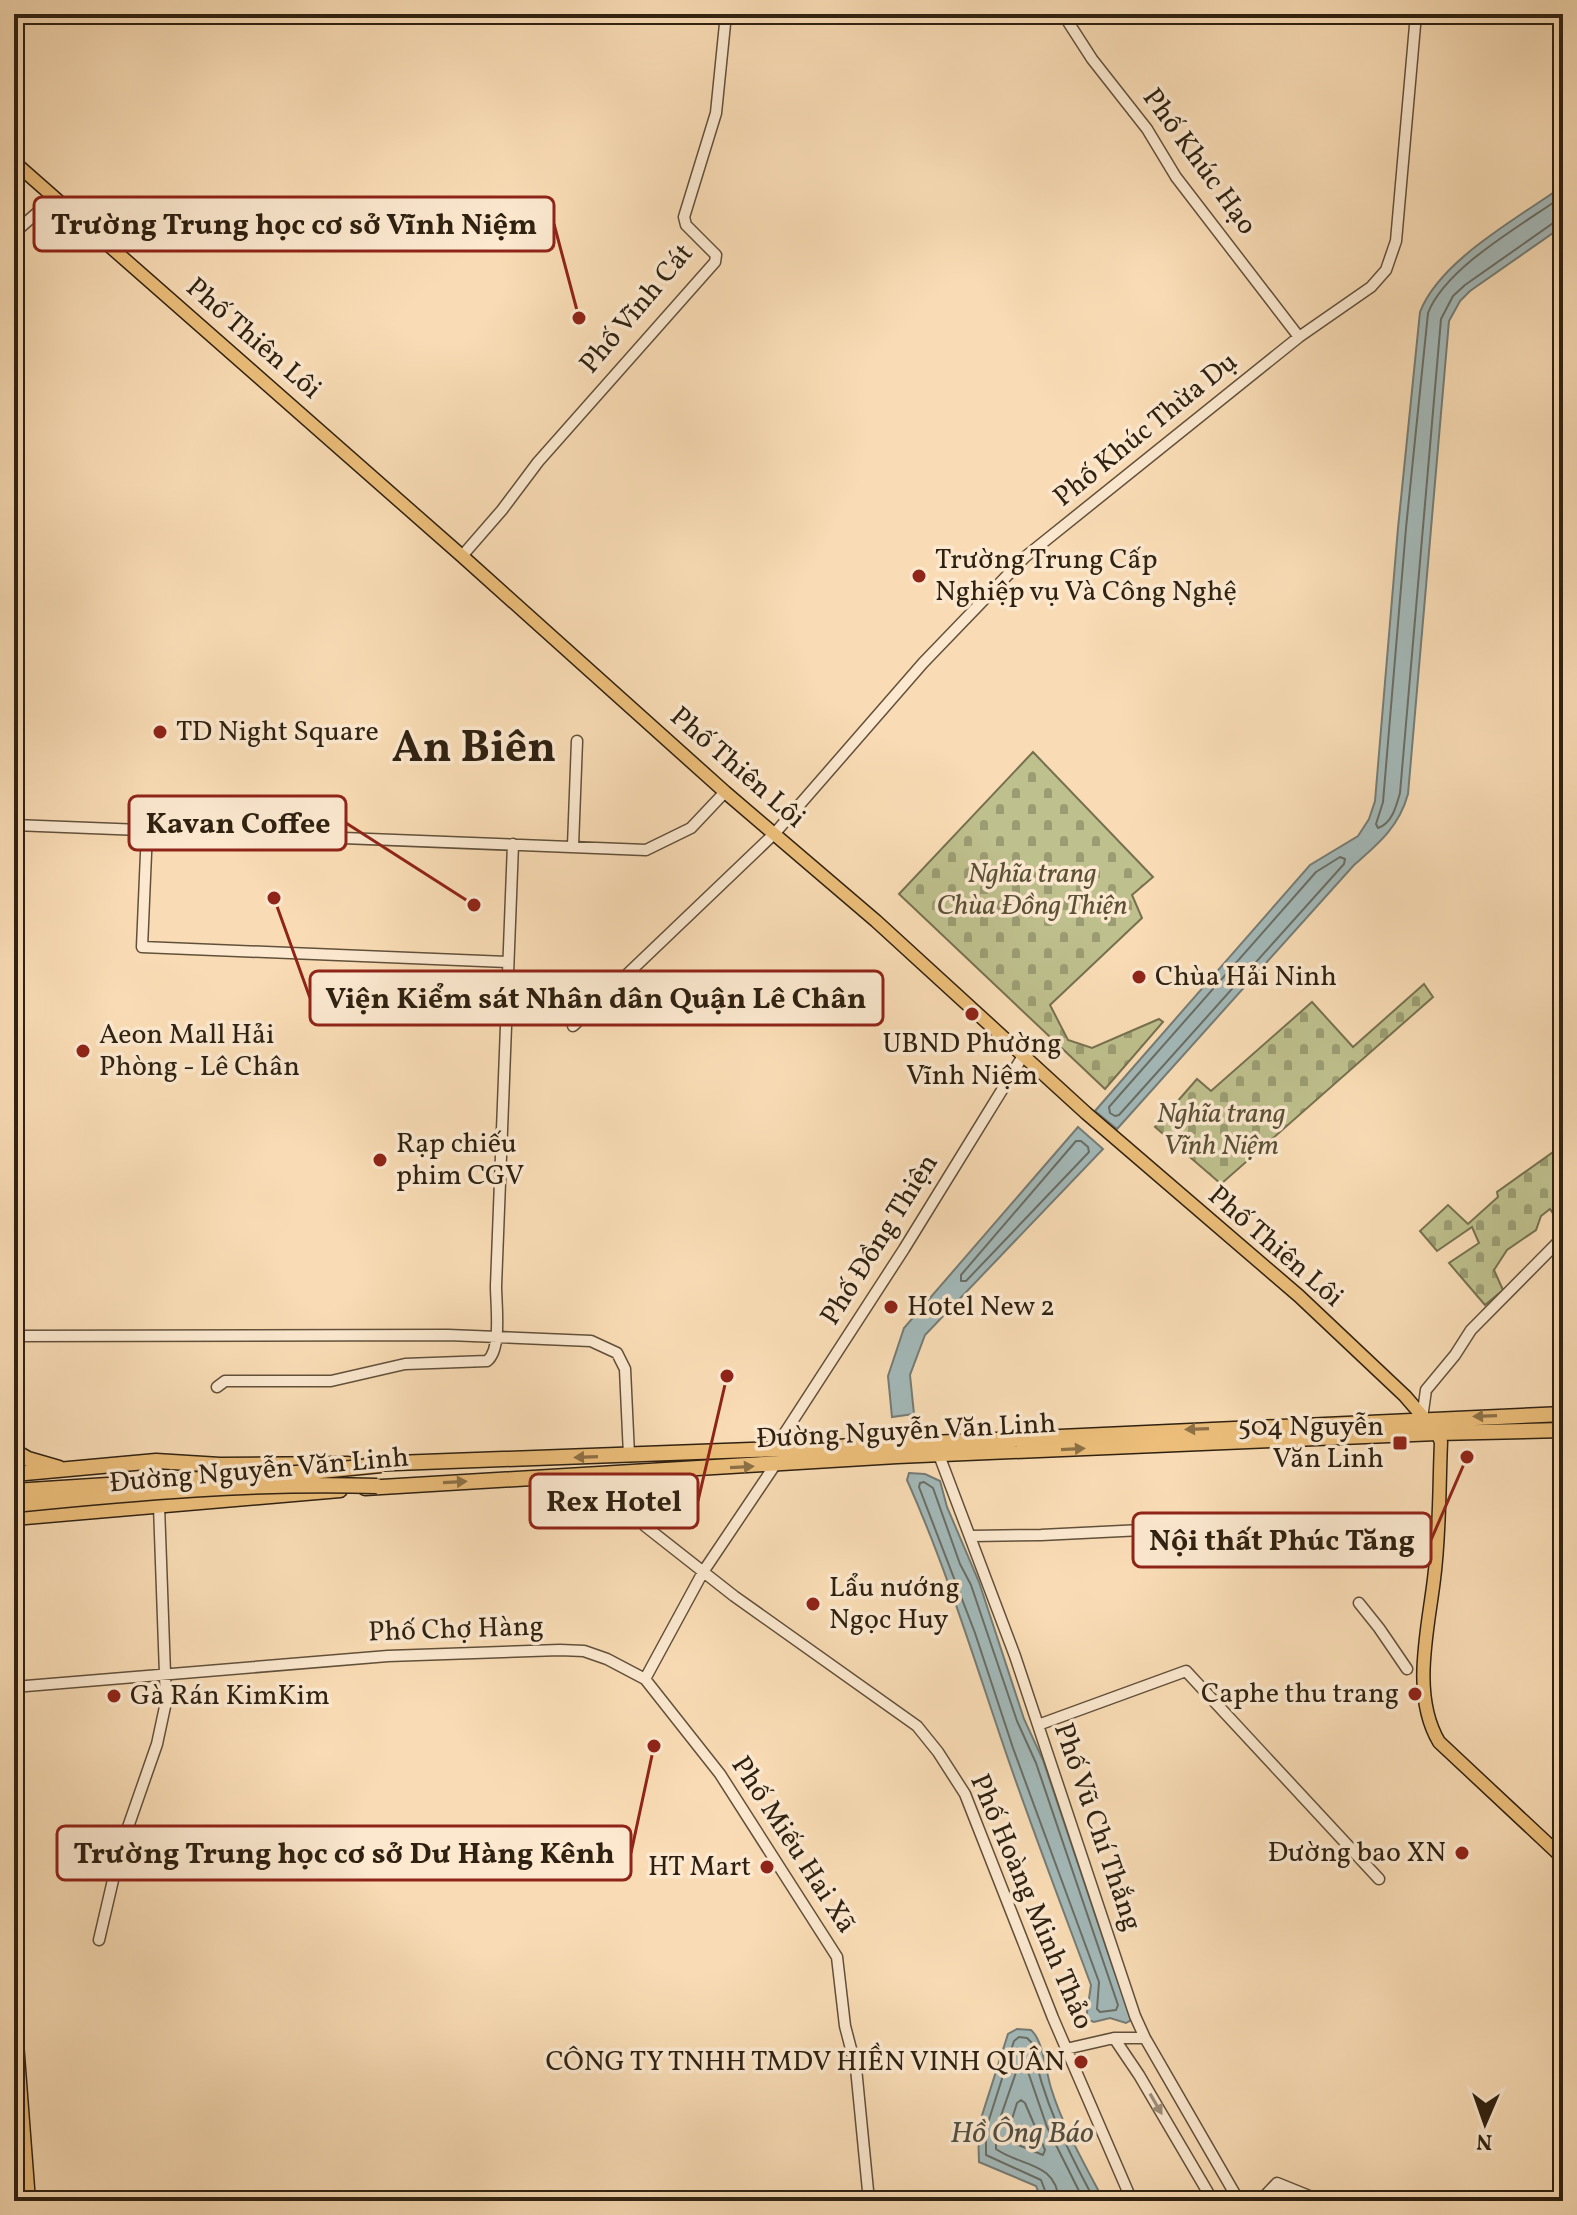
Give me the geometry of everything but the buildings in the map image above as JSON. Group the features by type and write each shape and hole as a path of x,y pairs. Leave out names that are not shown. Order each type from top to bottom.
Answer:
{"highway":[{"name":"Đường Nguyễn Văn Linh","path":"935,1449 1422,1418 1563,1414"},
{"name":"Đường Nguyễn Văn Linh","path":"14,1474 156,1461 220,1465 381,1465 775,1448 892,1451 1563,1430"},
{"path":"14,1451 28,1459 74,1470 70,1493 81,1508 91,1511"},
{"name":"Đường Nguyễn Văn Linh","path":"14,1518 377,1486 775,1465 892,1451"},
{"path":"14,1491 381,1465"},
{"path":"14,1505 159,1492 313,1484 377,1486"}],"main road":[{"name":"Phố Thiên Lôi","path":"14,162 725,792 876,921 1113,1137 1296,1294 1405,1396 1437,1433"},
{"path":"1437,1433 1441,1442 1434,1578 1425,1663 1426,1714 1439,1742 1563,1858"},
{"path":"14,2003 28,2197 14,2195"}],"street":[{"name":"Phố Vĩnh Cát","path":"462,556 538,462 715,262 716,255 686,225 684,217 716,113 726,14"},
{"name":"Phố Khúc Hạo","path":"1063,14 1092,59 1147,129 1176,177 1299,337"},
{"name":"Phố Khúc Thừa Dụ","path":"573,1026 775,833 923,663 1025,557 1299,337 1371,287 1386,270 1396,241 1416,14"},
{"path":"14,233 54,198"},
{"path":"573,846 577,741"},
{"path":"14,825 646,850 691,828 725,792"},
{"path":"147,830 142,947 507,962"},
{"path":"217,1387 225,1381 331,1381 405,1364 487,1361 492,1358 497,1336 496,1286 513,844"},
{"name":"Phố Đồng Thiện","path":"775,1448 904,1249 1023,1056"},
{"path":"1422,1418 1426,1390 1471,1330 1563,1237"},
{"path":"14,1336 497,1336 591,1341 617,1353 625,1369 629,1455"},
{"name":"Phố Vũ Chí Thắng","path":"935,1449 972,1536 1145,2038 1239,2201"},
{"path":"645,1679 703,1572 775,1465"},
{"name":"Phố Hoàng Minh Thảo","path":"633,1472 636,1511 640,1520 703,1572 917,1726 938,1752 965,1794 1066,2049 1132,2201"},
{"path":"99,1940 120,1850 157,1744 166,1702 159,1506"},
{"path":"972,1536 1142,1530"},
{"path":"1359,1603 1407,1669"},
{"name":"Phố Chợ Hàng","path":"14,1687 388,1656 560,1650 584,1651 645,1679"},
{"path":"1038,1725 1186,1671 1379,1879"},
{"name":"Phố Miếu Hai Xã","path":"645,1679 720,1774 837,1957 845,2026 856,2068 869,2201"},
{"path":"1066,2049 1114,2038 1145,2038"},
{"path":"1114,2038 1213,2201"},
{"path":"1260,2201 1277,2183 1319,2200"}],"green space":[{"name":"Nghĩa trang Chùa Đồng Thiện","path":"1033,752 1153,877 1132,895 1142,918 1050,1005 1068,1040 1092,1048 1159,1019 1163,1022 1105,1089 899,894"},
{"name":"Nghĩa trang Vĩnh Niệm","path":"1424,984 1433,997 1221,1184 1155,1127 1197,1079 1211,1091 1312,1002 1353,1047"},
{"path":"1563,1145 1563,1228 1550,1209 1541,1216 1536,1230 1507,1250 1494,1270 1503,1290 1485,1305 1449,1263 1479,1243 1472,1227 1437,1251 1420,1231 1448,1205 1468,1224 1498,1197 1497,1192"}],"water":[{"path":"1563,186 1563,226 1470,291 1460,301 1449,321 1408,794 1404,806 1387,834 1354,865 1117,1129 1095,1111 1310,865 1358,836 1369,819 1375,801 1420,312 1444,275 1462,258"},
{"path":"1078,1127 1103,1149 925,1335 910,1375 914,1414 892,1417 888,1376 904,1328"},
{"path":"909,1473 925,1474 940,1481 947,1507 979,1582 1024,1719 1043,1760 1133,2019 1126,2023 1110,2018 1094,2022 1086,2019 1091,1985 1015,1780 947,1580 907,1480"},
{"name":"Hồ Ông Báo","path":"1017,2029 1031,2030 1035,2035 1062,2117 1104,2201 1042,2201 1036,2186 979,2162 978,2128 1008,2034"}],"place":[{"name":"Trường Trung học cơ sở Vĩnh Niệm","path":"579,318"},
{"name":"Trường Trung Cấp Nghiệp vụ Và Công Nghệ","path":"919,576"},
{"name":"TD Night Square","path":"160,732"},
{"name":"Viện Kiểm sát Nhân dân Quận Lê Chân","path":"274,898"},
{"name":"Kavan Coffee","path":"474,905"},
{"name":"Chùa Hải Ninh","path":"1139,977"},
{"name":"UBND Phường Vĩnh Niệm","path":"972,1014"},
{"name":"Aeon Mall Hải Phòng - Lê Chân","path":"83,1051"},
{"name":"Rạp chiếu phim CGV","path":"380,1160"},
{"name":"Hotel New 2","path":"891,1307"},
{"name":"Rex Hotel","path":"727,1376"},
{"name":"504 Nguyễn Văn Linh","path":"1400,1443"},
{"name":"Nội thất Phúc Tăng","path":"1467,1457"},
{"name":"Lẩu nướng Ngọc Huy","path":"813,1604"},
{"name":"Caphe thu trang","path":"1415,1694"},
{"name":"Gà Rán KimKim","path":"114,1696"},
{"name":"Trường Trung học cơ sở Dư Hàng Kênh","path":"654,1746"},
{"name":"Đường bao XN","path":"1462,1853"},
{"name":"HT Mart","path":"767,1867"},
{"name":"CÔNG TY TNHH TMDV HIỀN VINH QUÂN","path":"1081,2062"}],"district":[{"name":"An Biên","path":"474,749"}]}
